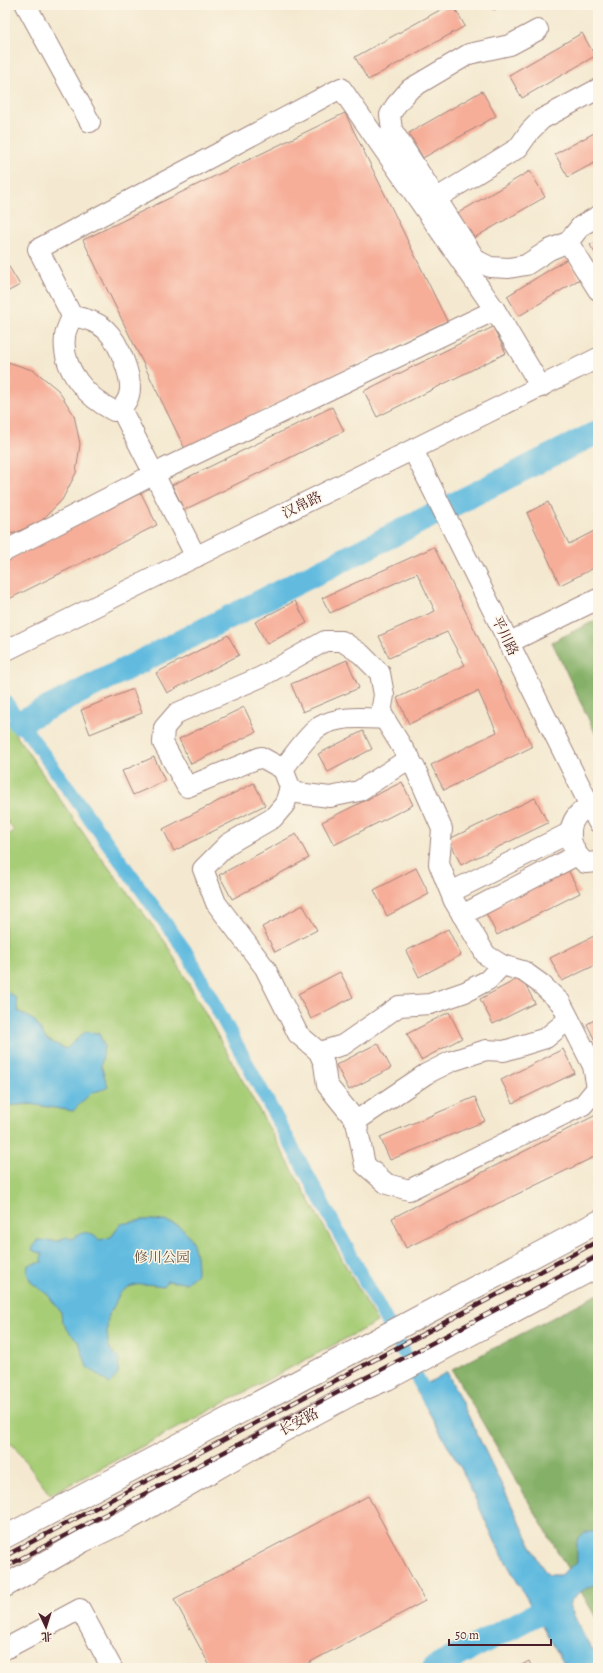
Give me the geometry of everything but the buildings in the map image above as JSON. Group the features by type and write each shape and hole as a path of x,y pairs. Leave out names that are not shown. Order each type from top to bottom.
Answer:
{"main road":[{"path":"5,1537 598,1222"},
{"name":"长安路","path":"5,1586 83,1542 127,1520 264,1441 352,1394 387,1379 598,1266"}],"street":[{"path":"26,5 90,122"},
{"path":"538,30 510,45 469,54 410,89 390,115 392,130 476,260 490,267 509,268 526,265 549,250 568,242 581,226 598,216"},
{"path":"72,316 88,319 106,329 121,354 130,380 129,395 121,409 114,411 100,404 89,395 75,378 67,357 65,337 72,316 38,248 341,88 495,310 541,387"},
{"path":"437,198 518,148 530,131 542,119 598,88"},
{"path":"568,242 598,290"},
{"path":"5,551 153,474 495,310"},
{"name":"汉帛路","path":"5,651 196,557 416,457 541,387 598,358"},
{"path":"121,409 196,557"},
{"name":"平川路","path":"416,457 594,814"},
{"path":"508,643 598,599"},
{"path":"342,640 361,654 380,673 384,695 382,712 410,758 442,829 439,864 462,915 486,955 502,965 523,971 541,984 561,1003 593,1066 597,1088 583,1104 409,1190 387,1184 365,1166 356,1121 327,1085 324,1064 319,1052 298,1034 265,968 216,903 203,869 228,844 273,818 285,804 290,787 283,769 261,757 187,787 163,743 164,728 177,713 261,677 325,641 342,640"},
{"path":"283,769 294,754 319,727 342,719 361,717 386,719"},
{"path":"289,792 330,796 359,791 410,758"},
{"path":"594,814 580,811 571,824 571,839 577,855 585,863 598,862"},
{"path":"451,892 571,832"},
{"path":"462,915 577,855"},
{"path":"319,1052 343,1044 399,1006 430,1004 465,992 488,980 502,965"},
{"path":"356,1121 426,1074 452,1061 486,1050 504,1051 546,1038 569,1019"},
{"path":"5,1649 80,1609 112,1668"}],"green space":[{"path":"598,619 598,739 552,642"},
{"name":"修川公园","path":"5,719 90,843 166,943 377,1322 50,1495 14,1446 5,1440 5,837 14,831 5,818"},
{"path":"598,1294 598,1621 452,1370"}],"water":[{"path":"5,990 16,998 18,1011 35,1021 46,1039 66,1049 85,1032 99,1033 104,1046 101,1066 108,1087 90,1094 73,1111 30,1104 5,1106"},
{"path":"142,1220 168,1222 185,1231 194,1248 197,1274 186,1283 167,1281 164,1286 146,1284 134,1285 128,1287 119,1295 113,1308 108,1314 107,1333 109,1348 119,1359 118,1374 110,1384 87,1367 79,1342 70,1333 62,1321 61,1312 48,1295 31,1282 27,1273 28,1265 43,1262 41,1258 43,1254 32,1250 37,1240 58,1241 66,1237 72,1239 80,1234 89,1233 100,1240 111,1237 121,1224"},
{"path":"447,1372 540,1564 548,1575 560,1575 577,1562 577,1540 585,1532 598,1533 598,1583 585,1589 573,1598 569,1605 584,1636 598,1658 598,1668 568,1668 563,1662 498,1548 462,1470 416,1390"}],"waterway":[{"path":"20,722 598,432"},
{"path":"5,701 187,953 431,1403"},
{"path":"434,1668 544,1610"}],"railway":[{"path":"5,1556 598,1241"},
{"path":"5,1567 598,1256"}]}
